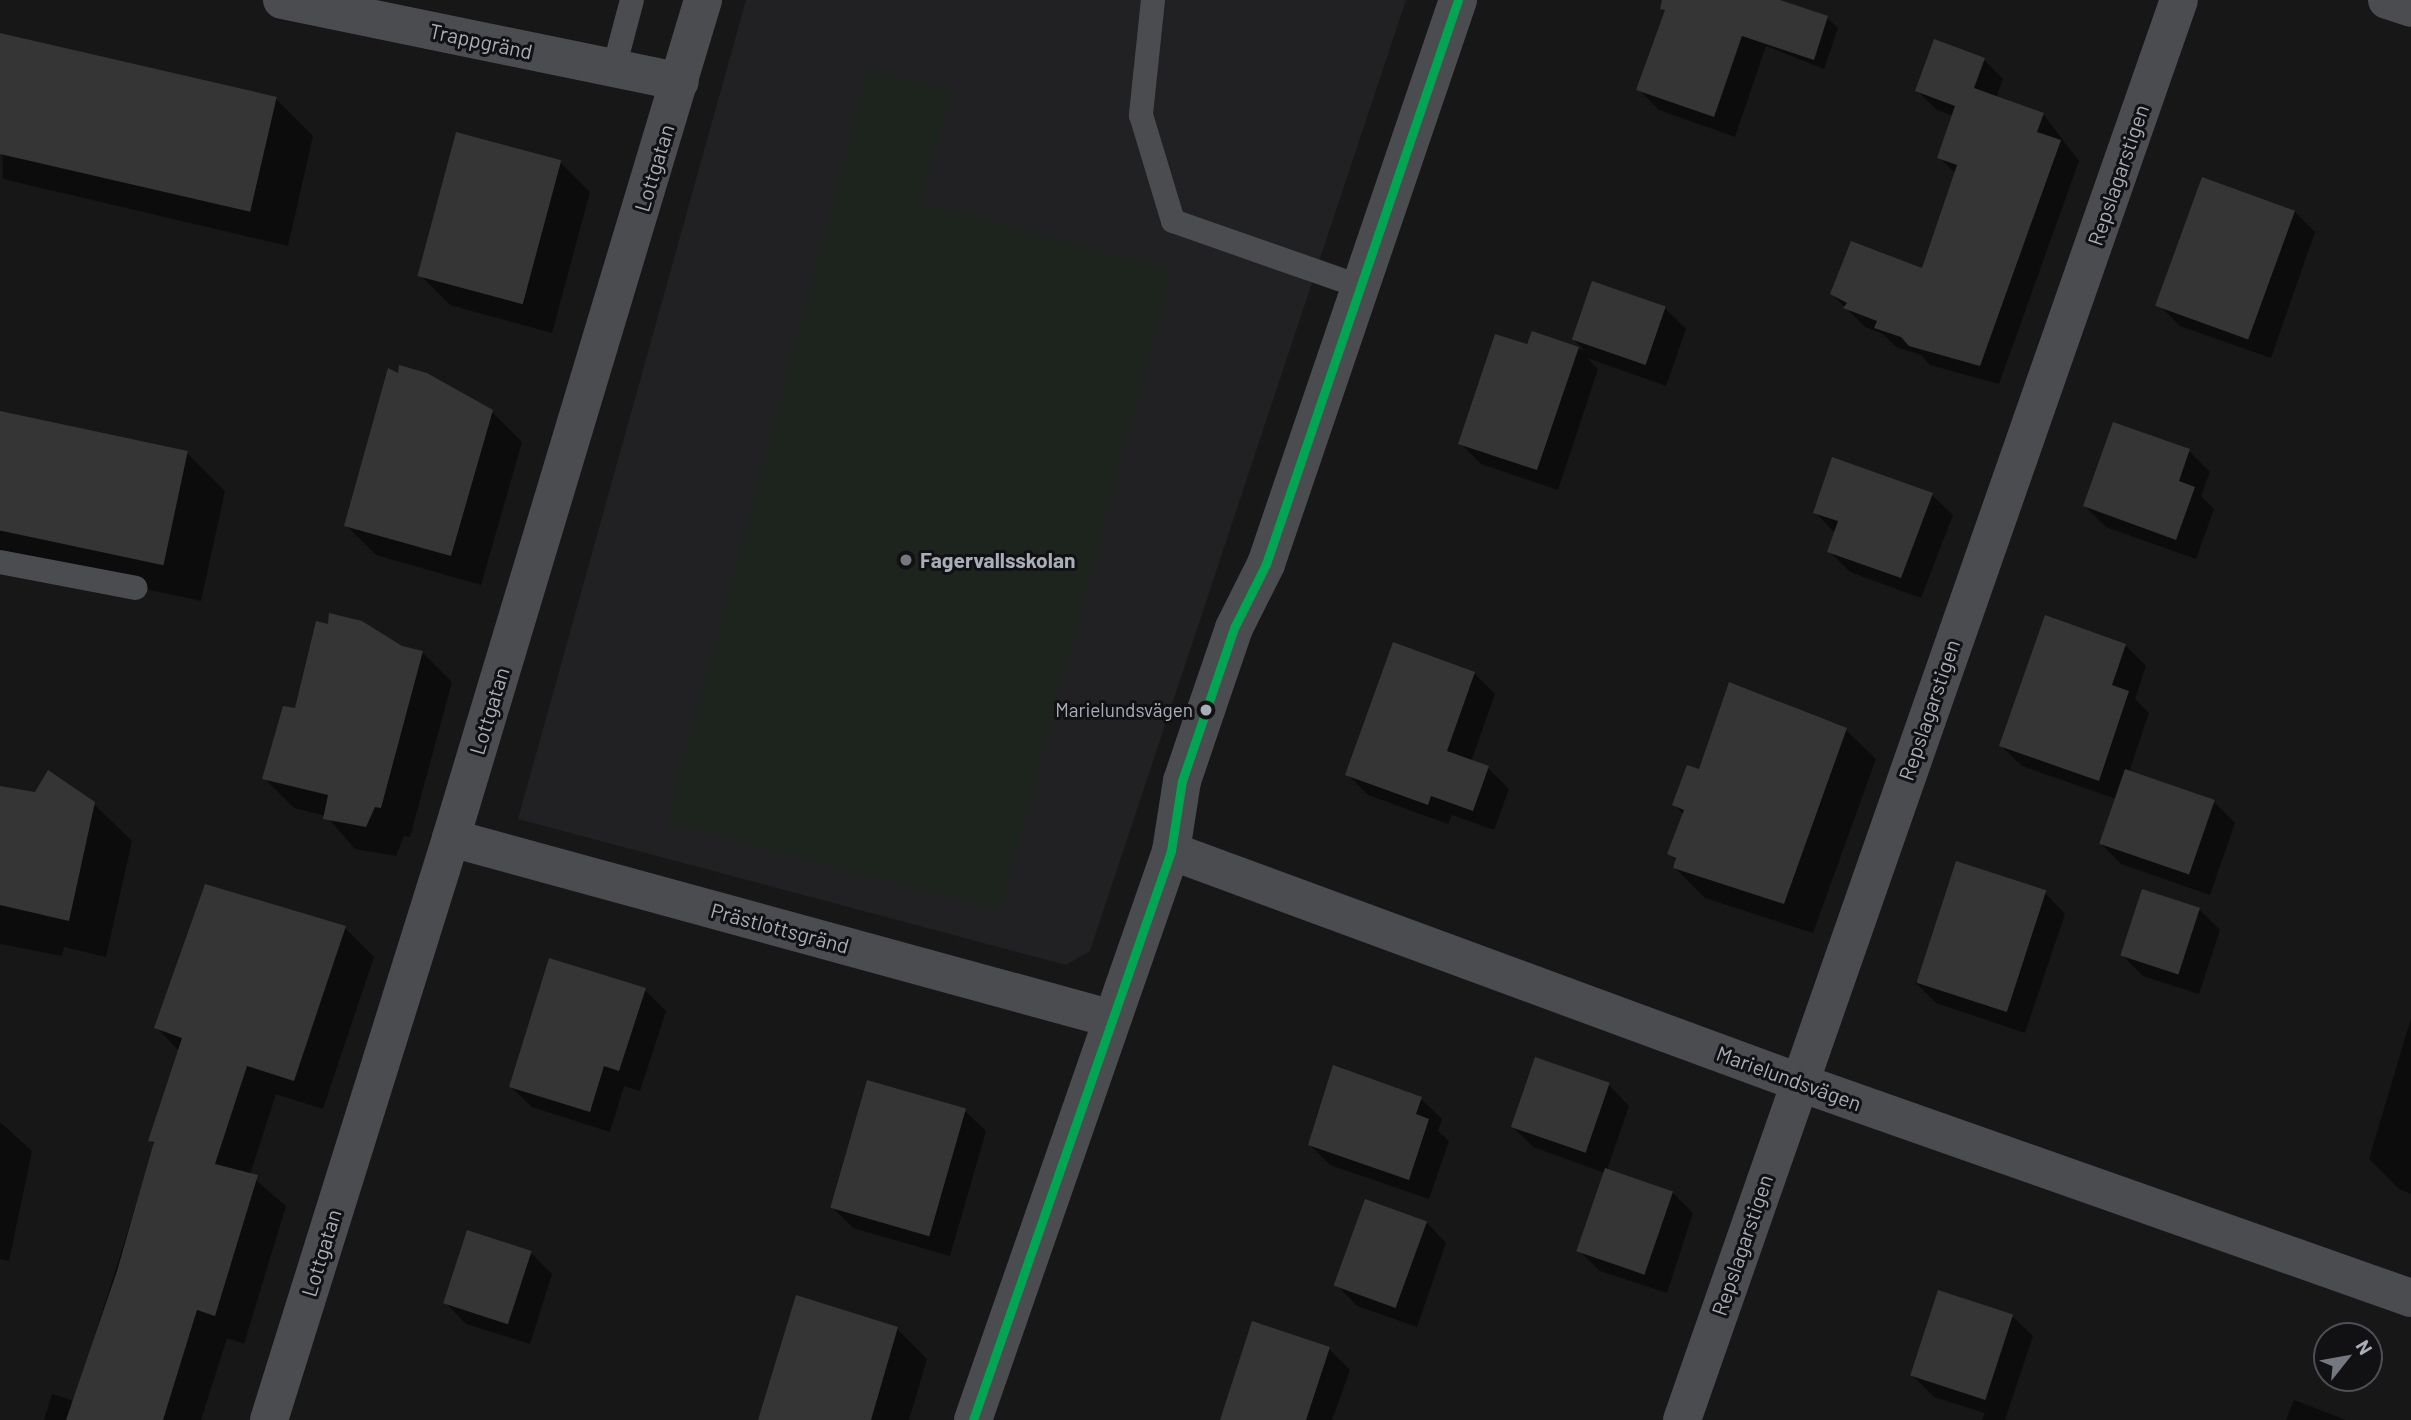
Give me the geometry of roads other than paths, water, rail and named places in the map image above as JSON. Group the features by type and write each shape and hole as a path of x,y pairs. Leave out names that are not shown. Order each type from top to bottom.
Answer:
{"street":[{"name":"Trappgränd","path":"282,0 680,82"},
{"name":"Lottgatan","path":"268,1420 451,838 703,0"},
{"path":"973,1420 1109,1018 1171,851 1182,780 1234,628 1266,564 1458,0"},
{"name":"Repslagarstigen","path":"1682,1420 1798,1082 2179,0"},
{"path":"2387,0 2411,9"},
{"name":"Prästlottsgränd","path":"451,838 1109,1018"},
{"name":"Marielundsvägen","path":"1171,851 1798,1082 2411,1298"}],"lane":[{"path":"614,68 632,0"},
{"path":"1153,0 1141,115 1173,221 1362,287"},
{"path":"0,562 136,589"}],"place":[{"name":"Fagervallsskolan","path":"906,560"},
{"name":"Marielundsvägen","path":"1206,710"}]}
